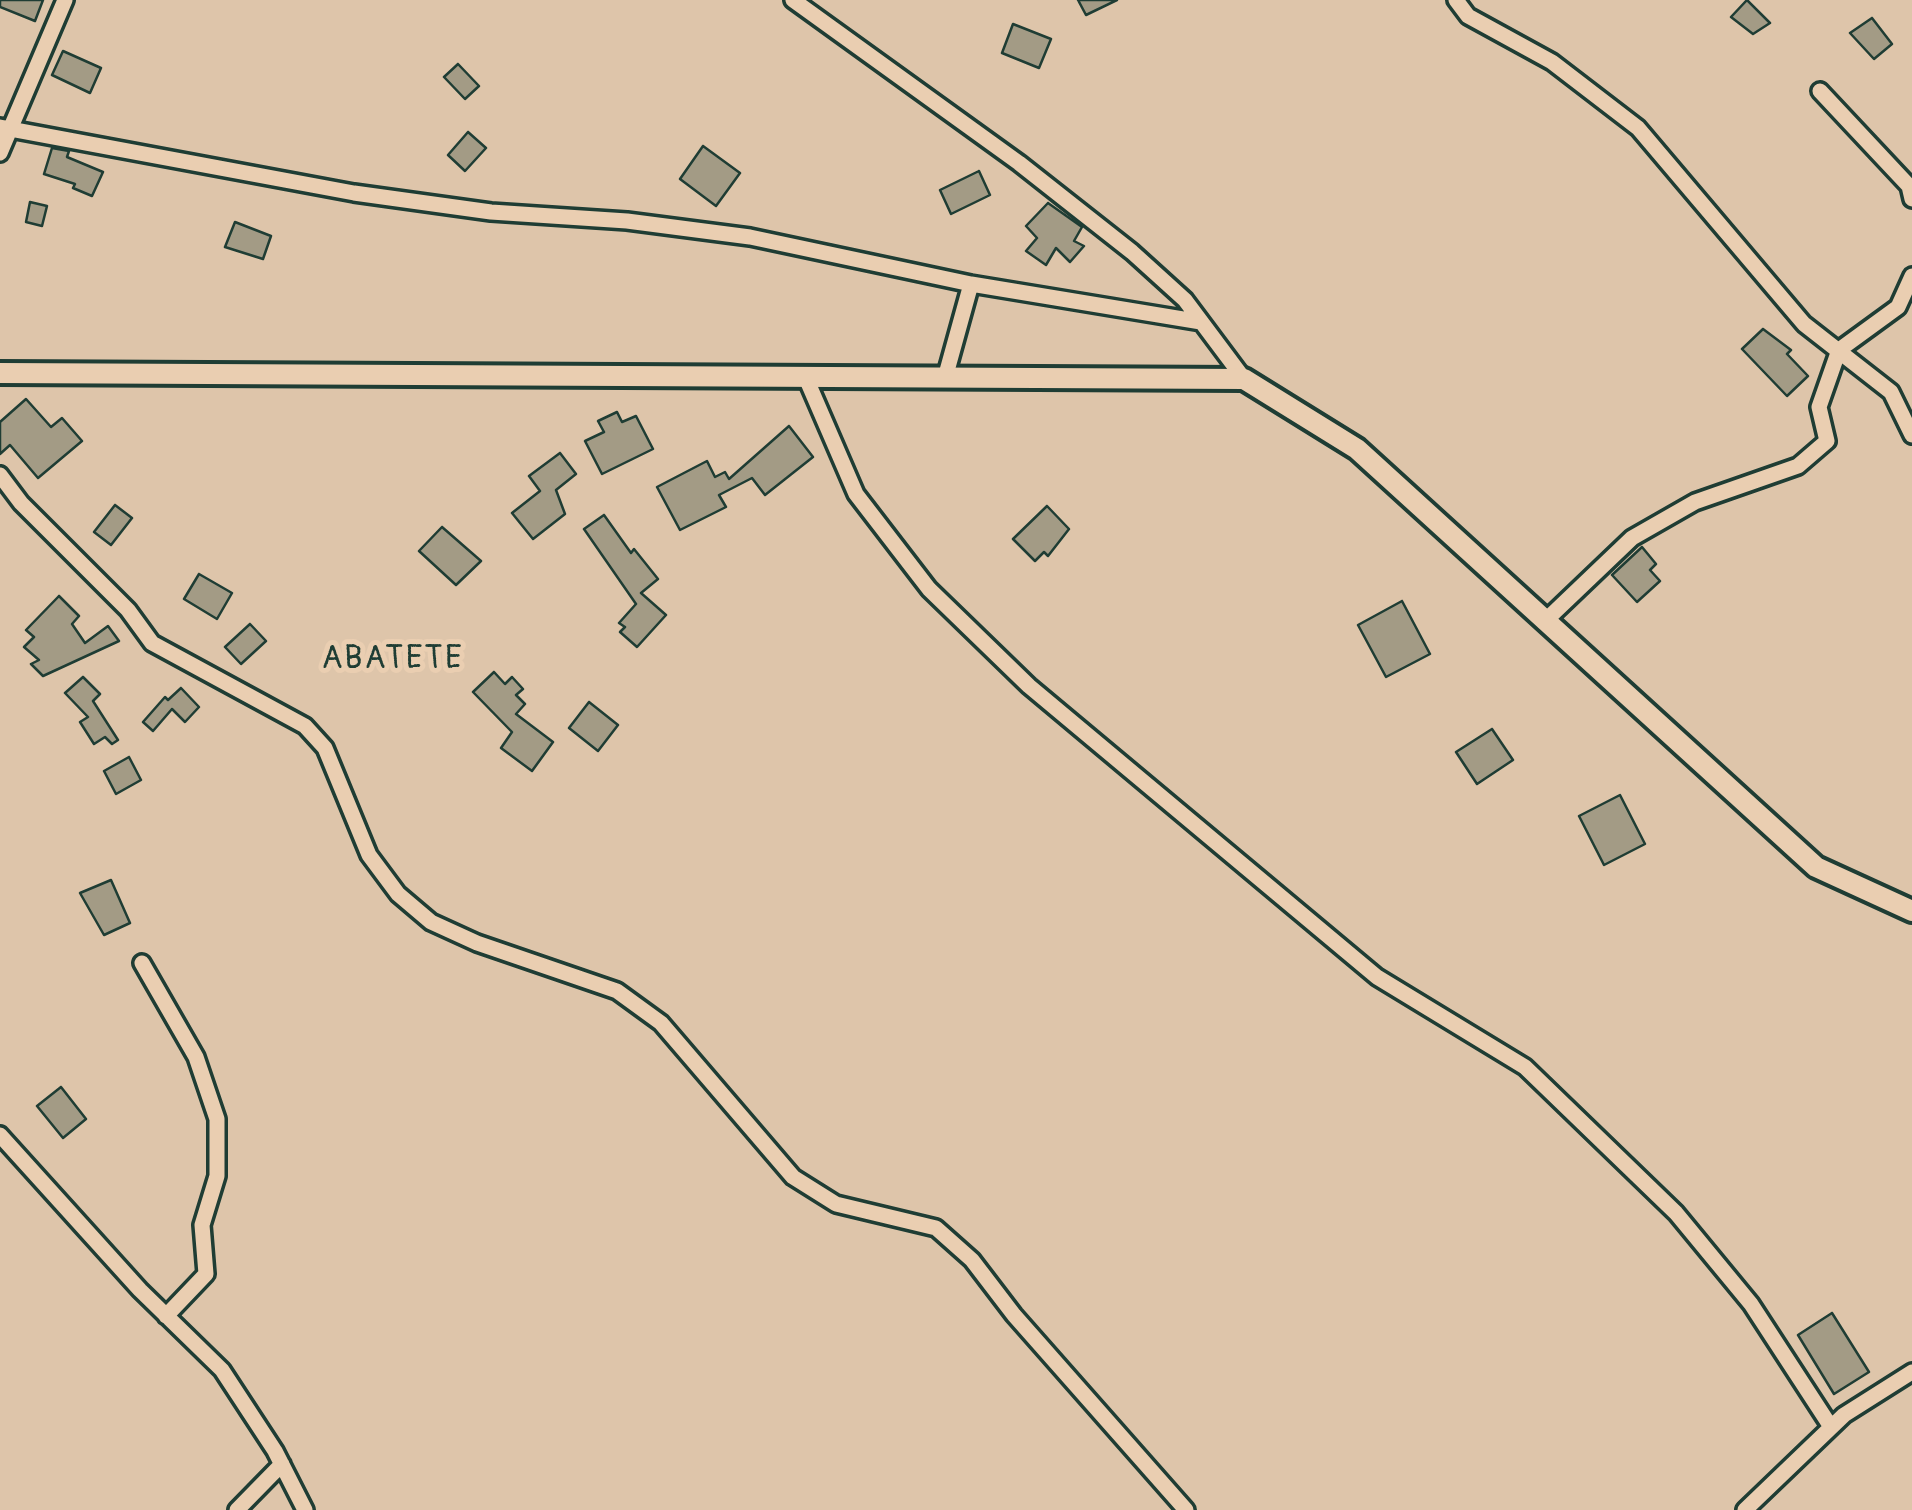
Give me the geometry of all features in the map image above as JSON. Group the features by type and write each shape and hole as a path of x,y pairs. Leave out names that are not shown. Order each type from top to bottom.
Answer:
{"main road":[{"path":"0,373 1244,379 1357,450 1816,867 1912,911"}],"street":[{"path":"0,152 6,128 65,0"},
{"path":"793,0 1090,218 1185,300 1244,379"},
{"path":"1456,0 1468,16 1552,62 1638,128 1709,207 1804,324 1891,392 1912,435"},
{"path":"1820,90 1911,187"},
{"path":"6,128 354,193 491,212 627,221 750,237 971,284 1201,322"},
{"path":"1544,622 1632,538 1695,502 1798,466 1827,441 1820,407 1839,350 1898,307 1912,276"},
{"path":"945,378 971,284"},
{"path":"806,378 856,494 928,589 1029,686 1377,977 1525,1067 1676,1213 1751,1304 1831,1427"},
{"path":"0,475 21,503 128,610 152,643 306,726 325,748 369,856 409,903 432,922 477,943 616,990 660,1023 793,1177 836,1204 936,1228 972,1260 1014,1315 1186,1510"},
{"path":"142,963 196,1057 217,1119 217,1176 202,1225 206,1274 166,1316"},
{"path":"0,1135 166,1316 222,1370 282,1464 305,1510"},
{"path":"1745,1510 1831,1427 1912,1372"},
{"path":"237,1510 282,1464"}],"building":[{"path":"0,0 43,0 35,21 0,7"},
{"path":"1078,0 1117,0 1086,15"},
{"path":"1747,0 1770,23 1753,34 1731,17"},
{"path":"1872,18 1892,44 1874,59 1850,33"},
{"path":"1013,24 1051,39 1039,68 1002,53"},
{"path":"63,51 101,68 90,93 52,75"},
{"path":"458,64 479,86 465,99 444,77"},
{"path":"468,132 486,148 465,171 448,155"},
{"path":"703,146 740,173 716,206 680,179"},
{"path":"52,148 69,151 67,157 103,172 92,196 73,188 75,184 44,174"},
{"path":"979,171 990,195 951,214 940,190"},
{"path":"30,202 47,206 42,226 26,222"},
{"path":"1048,203 1082,227 1074,241 1084,246 1070,262 1056,248 1046,265 1026,251 1037,238 1026,226"},
{"path":"235,222 271,236 263,259 225,247"},
{"path":"1763,329 1791,350 1787,354 1808,376 1787,396 1742,349"},
{"path":"26,399 51,427 62,418 82,441 38,478 10,445 0,454 0,422"},
{"path":"617,412 622,422 636,416 653,449 602,474 585,441 604,432 598,421"},
{"path":"789,426 813,457 765,495 752,478 719,495 726,507 680,530 657,487 707,461 715,477 725,472 729,479"},
{"path":"560,453 576,474 556,490 565,514 533,539 512,513 540,491 529,476"},
{"path":"115,505 132,518 111,545 94,532"},
{"path":"1047,506 1069,529 1048,556 1044,552 1035,561 1013,539"},
{"path":"604,515 631,553 634,549 658,579 641,593 666,615 637,647 620,632 625,627 619,623 636,604 584,529"},
{"path":"442,527 481,561 456,585 419,551"},
{"path":"1642,547 1656,564 1650,570 1660,581 1637,602 1612,575"},
{"path":"199,574 232,593 217,619 184,599"},
{"path":"59,596 79,616 72,624 85,643 108,626 119,641 43,676 31,664 39,660 24,647 34,637 26,630"},
{"path":"1402,601 1430,654 1386,677 1358,625"},
{"path":"250,624 266,641 241,664 225,647"},
{"path":"494,672 505,684 512,677 523,689 516,695 525,704 516,714 553,742 532,771 501,748 512,732 473,692"},
{"path":"83,677 100,694 93,701 118,740 112,744 105,737 94,744 80,722 88,717 65,693"},
{"path":"181,688 199,707 185,722 172,709 153,731 143,722 165,697 168,700"},
{"path":"589,702 618,725 598,751 569,728"},
{"path":"1492,729 1513,760 1477,784 1456,752"},
{"path":"129,757 141,780 116,794 104,771"},
{"path":"1620,795 1645,844 1604,865 1579,816"},
{"path":"111,880 130,923 104,935 80,893"},
{"path":"61,1087 86,1119 63,1138 37,1106"},
{"path":"1832,1313 1869,1372 1834,1394 1798,1335"}],"district":[{"name":"ABATETE","path":"393,660"}]}
